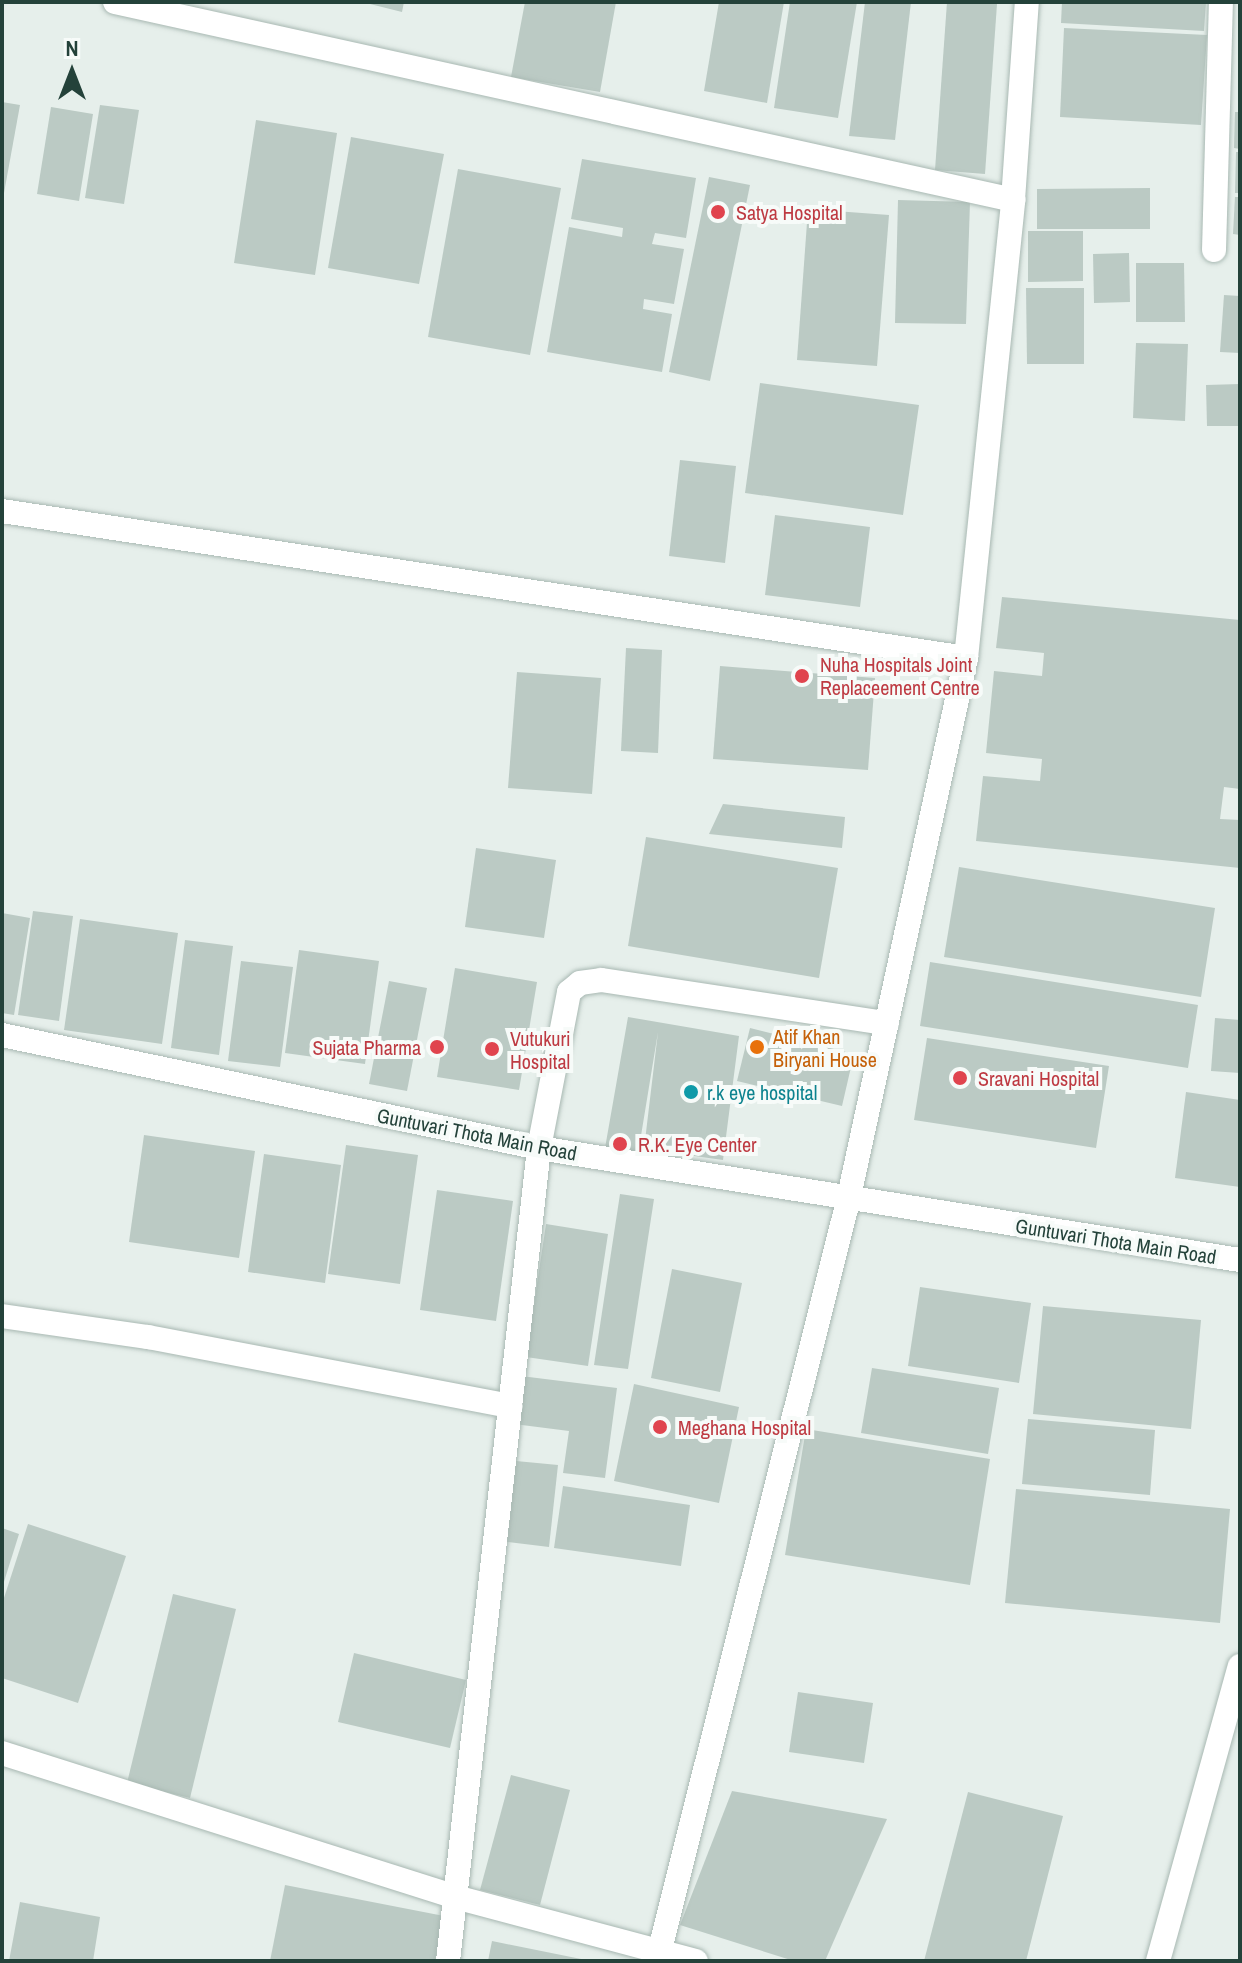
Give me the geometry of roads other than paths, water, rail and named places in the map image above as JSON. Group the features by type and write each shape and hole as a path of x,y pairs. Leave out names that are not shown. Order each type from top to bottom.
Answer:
{"street":[{"path":"115,2 1013,200"},
{"path":"658,1956 848,1201 966,658 1013,200 1027,2"},
{"path":"1214,250 1221,2"},
{"path":"2,511 966,658"},
{"path":"448,1961 459,1898 539,1148 562,1006 580,983 601,980 887,1023"},
{"name":"Guntuvari Thota Main Road","path":"2,1035 539,1148 848,1201 1240,1260"},
{"path":"2,1316 148,1337 511,1406"},
{"path":"1158,1961 1240,1666"},
{"path":"2,1753 459,1898 658,1956 696,1961"}],"place":[{"name":"Satya Hospital","path":"718,212"},
{"name":"Nuha Hospitals Joint Replaceement Centre","path":"802,676"},
{"name":"Sujata Pharma","path":"437,1047"},
{"name":"Atif Khan Biryani House","path":"757,1047"},
{"name":"Vutukuri Hospital","path":"492,1049"},
{"name":"Sravani Hospital","path":"960,1078"},
{"name":"r.k eye hospital","path":"691,1092"},
{"name":"R.K. Eye Center","path":"620,1144"},
{"name":"Meghana Hospital","path":"660,1427"}]}
